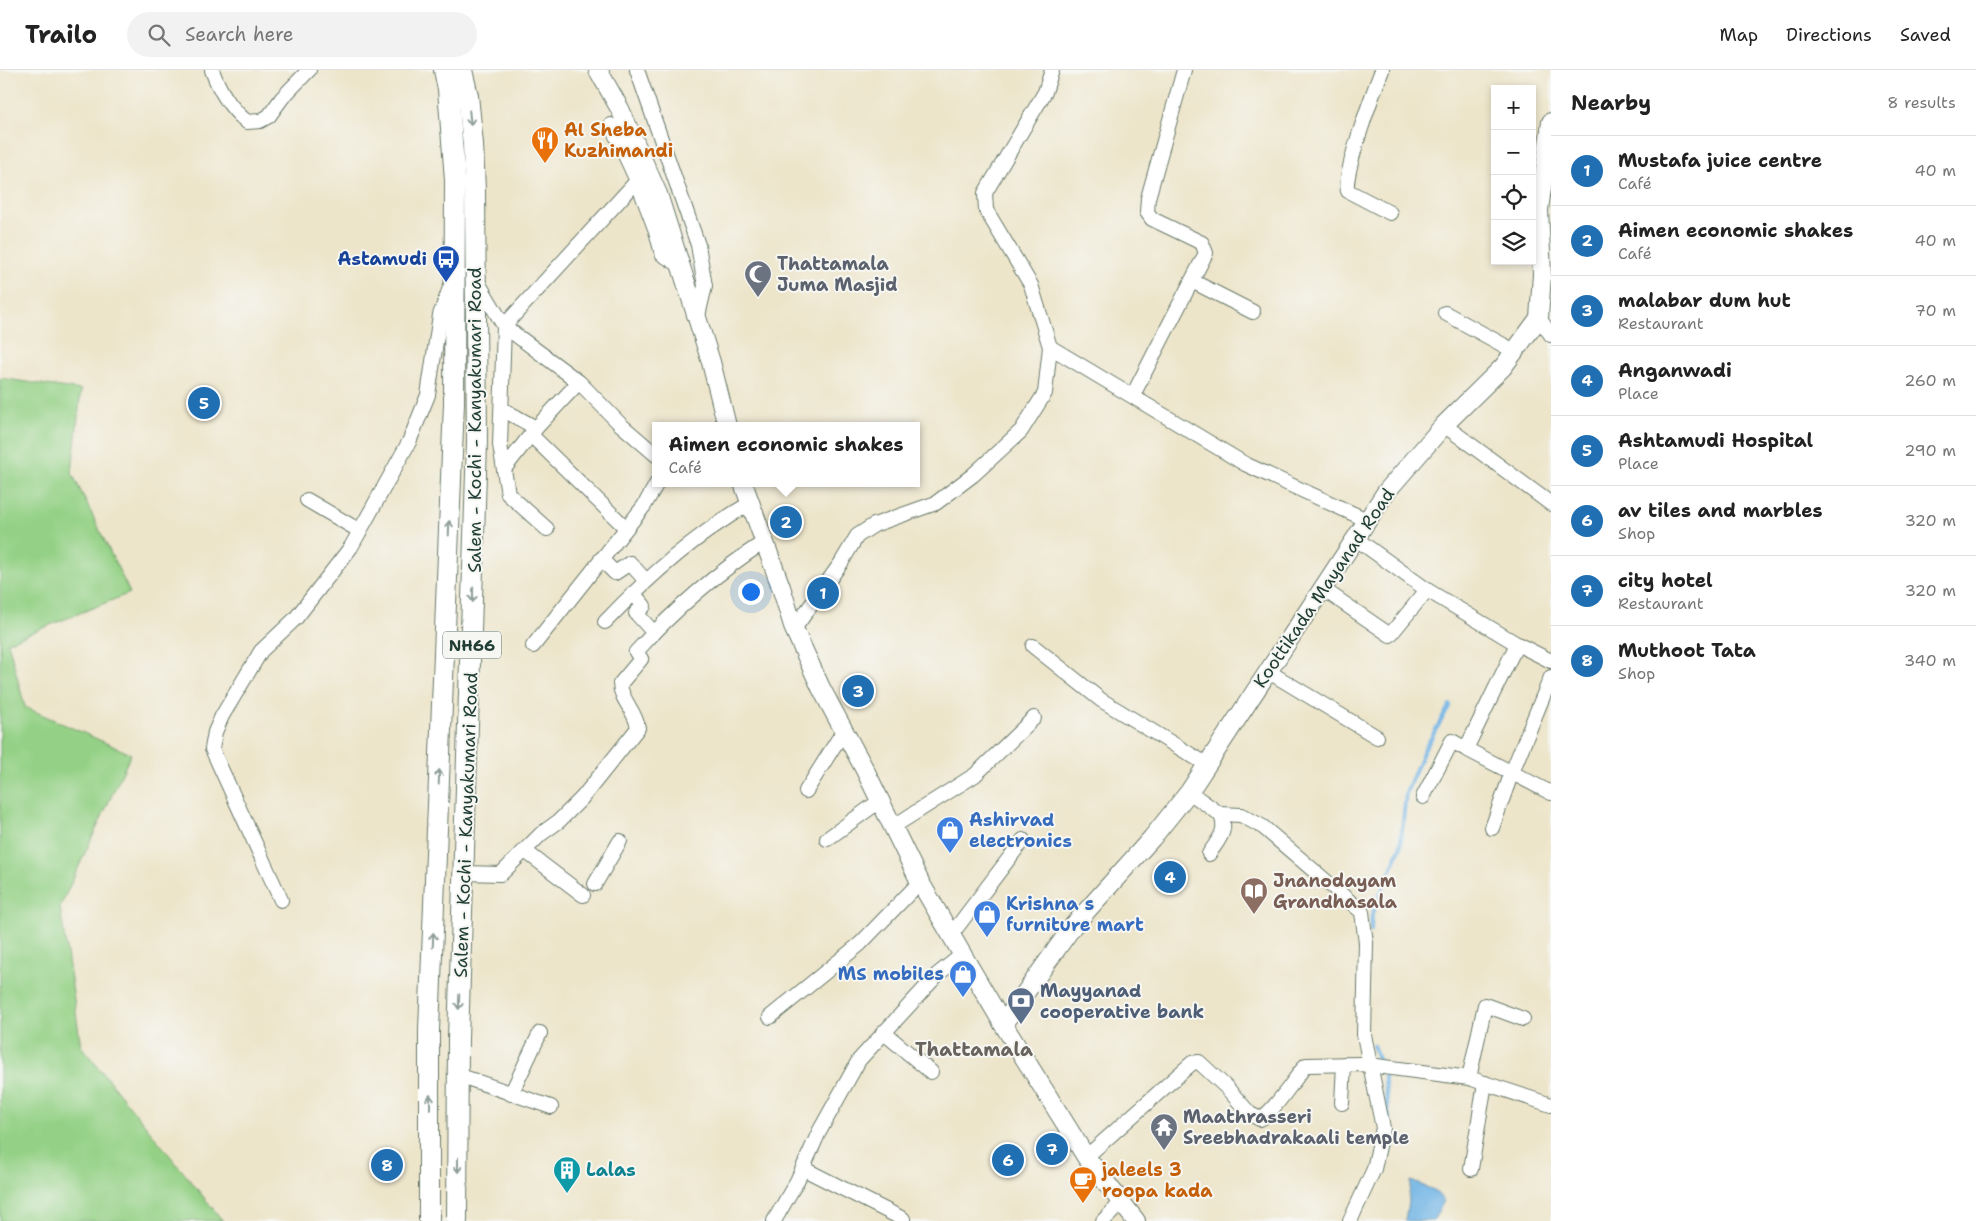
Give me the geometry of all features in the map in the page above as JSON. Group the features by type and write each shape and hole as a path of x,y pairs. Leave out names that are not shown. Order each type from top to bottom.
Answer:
{"highway":[{"name":"Salem - Kochi - Kanyakumari Road","path":"429,1221 429,1030 454,403 455,180 448,89 444,70"},
{"name":"Salem - Kochi - Kanyakumari Road","path":"457,1221 458,1075 477,442 473,144 468,96 462,70"}],"main road":[{"path":"598,70 620,109 658,194 697,321 712,362 726,422"},
{"path":"1538,318 1546,276 1545,211 1551,123"},
{"name":"Koottikada Mayanad Road","path":"1003,1024 1073,926 1152,838 1189,792 1355,538 1369,521 1386,492 1444,424 1504,366 1538,318"},
{"path":"744,487 794,629 821,688 881,800 920,882 1003,1024 1086,1157 1136,1221"}],"street":[{"path":"212,70 217,86 236,113 247,122 260,122 269,116 282,98 309,70"},
{"path":"637,70 698,245 705,286 697,321"},
{"path":"794,629 841,563 857,536 874,525 936,503 973,475 1021,431 1045,393 1050,347 1031,285 986,210 985,193 1045,92 1052,70"},
{"path":"1133,395 1206,253 1205,245 1152,219 1146,212 1148,198 1184,70"},
{"path":"1381,70 1353,158 1346,187 1348,191 1390,213"},
{"path":"611,126 637,181 656,231 662,254 681,266"},
{"path":"547,529 508,494 500,446 504,326 637,181"},
{"path":"281,900 212,749 215,732 222,716 261,651 296,618 351,547 418,424 428,395 440,315 455,275"},
{"path":"476,278 504,326 579,382 620,424 652,452"},
{"path":"1192,281 1253,312"},
{"path":"1445,313 1514,351"},
{"path":"1538,318 1551,334"},
{"path":"1050,347 1133,395 1245,464 1369,521"},
{"path":"504,469 533,432 579,382"},
{"path":"502,409 533,432 626,528"},
{"path":"1444,424 1551,504"},
{"path":"533,646 644,506 655,487"},
{"path":"307,500 360,531"},
{"path":"605,622 646,581 718,522 749,504"},
{"path":"1355,538 1427,590 1517,644 1551,661"},
{"path":"464,873 501,874 582,798 638,728 633,712 621,694 620,684 641,659 636,652 654,633 747,553 764,542"},
{"path":"602,559 615,573 630,563 646,581"},
{"path":"1323,589 1390,635 1427,590"},
{"path":"633,593 644,606 636,613 654,633"},
{"path":"1466,749 1517,644"},
{"path":"1033,646 1101,700 1206,764"},
{"path":"1269,672 1376,737"},
{"path":"1492,828 1512,772 1551,676"},
{"path":"894,826 976,775 1034,718"},
{"path":"806,791 844,730"},
{"path":"1423,797 1452,741 1551,793"},
{"path":"1189,792 1220,814 1224,822 1224,832 1209,854"},
{"path":"827,839 881,800"},
{"path":"1220,814 1241,815 1262,827 1362,912 1366,943 1364,1035 1383,1128 1374,1169 1350,1221"},
{"path":"951,935 1023,840"},
{"path":"595,884 620,841"},
{"path":"525,851 582,895"},
{"path":"770,1018 860,944 920,882"},
{"path":"774,1221 804,1169 819,1132 852,1069 883,1032 938,974 962,955"},
{"path":"1469,1078 1485,1005 1523,1019"},
{"path":"883,1032 931,1072"},
{"path":"511,1094 540,1033"},
{"path":"1086,1157 1192,1063 1199,1062 1227,1088 1250,1114 1260,1118 1269,1114 1279,1098 1306,1065 1361,1064 1469,1078 1551,1105"},
{"path":"1342,1103 1344,1064"},
{"path":"458,1075 551,1107"},
{"path":"1471,1169 1485,1083"},
{"path":"804,1169 903,1218"},
{"path":"1102,1221 1121,1203"}],"green space":[{"path":"0,378 81,390 72,473 130,593 8,642 25,707 131,754 60,907 81,1046 223,1221 0,1221"}],"water":[{"path":"1411,1181 1434,1190 1444,1201 1433,1221 1405,1221"}],"waterway":[{"path":"1371,931 1372,914 1400,848 1406,793 1423,752 1450,705"},
{"path":"1373,1045 1380,1064"},
{"path":"1380,1170 1392,1146 1384,1073"}],"place":[{"name":"Al Sheba Kuzhimandi","path":"545,164"},
{"name":"Astamudi","path":"446,283"},
{"name":"Thattamala Juma Masjid","path":"758,298"},
{"name":"Ashtamudi Hospital","path":"204,403"},
{"name":"Aimen economic shakes","path":"786,522"},
{"name":"Mustafa juice centre","path":"823,593"},
{"name":"malabar dum hut","path":"858,691"},
{"name":"Ashirvad electronics","path":"950,854"},
{"name":"Anganwadi","path":"1170,877"},
{"name":"Jnanodayam Grandhasala","path":"1254,915"},
{"name":"Krishna s furniture mart","path":"987,938"},
{"name":"MS mobiles","path":"963,998"},
{"name":"Mayyanad cooperative bank","path":"1021,1025"},
{"name":"city hotel","path":"1052,1149"},
{"name":"Maathrasseri Sreebhadrakaali temple","path":"1164,1151"},
{"name":"av tiles and marbles","path":"1008,1160"},
{"name":"Muthoot Tata","path":"387,1165"},
{"name":"Lalas","path":"567,1194"},
{"name":"jaleels 3 roopa kada","path":"1083,1204"}],"district":[{"name":"Thattamala","path":"974,1049"}]}
